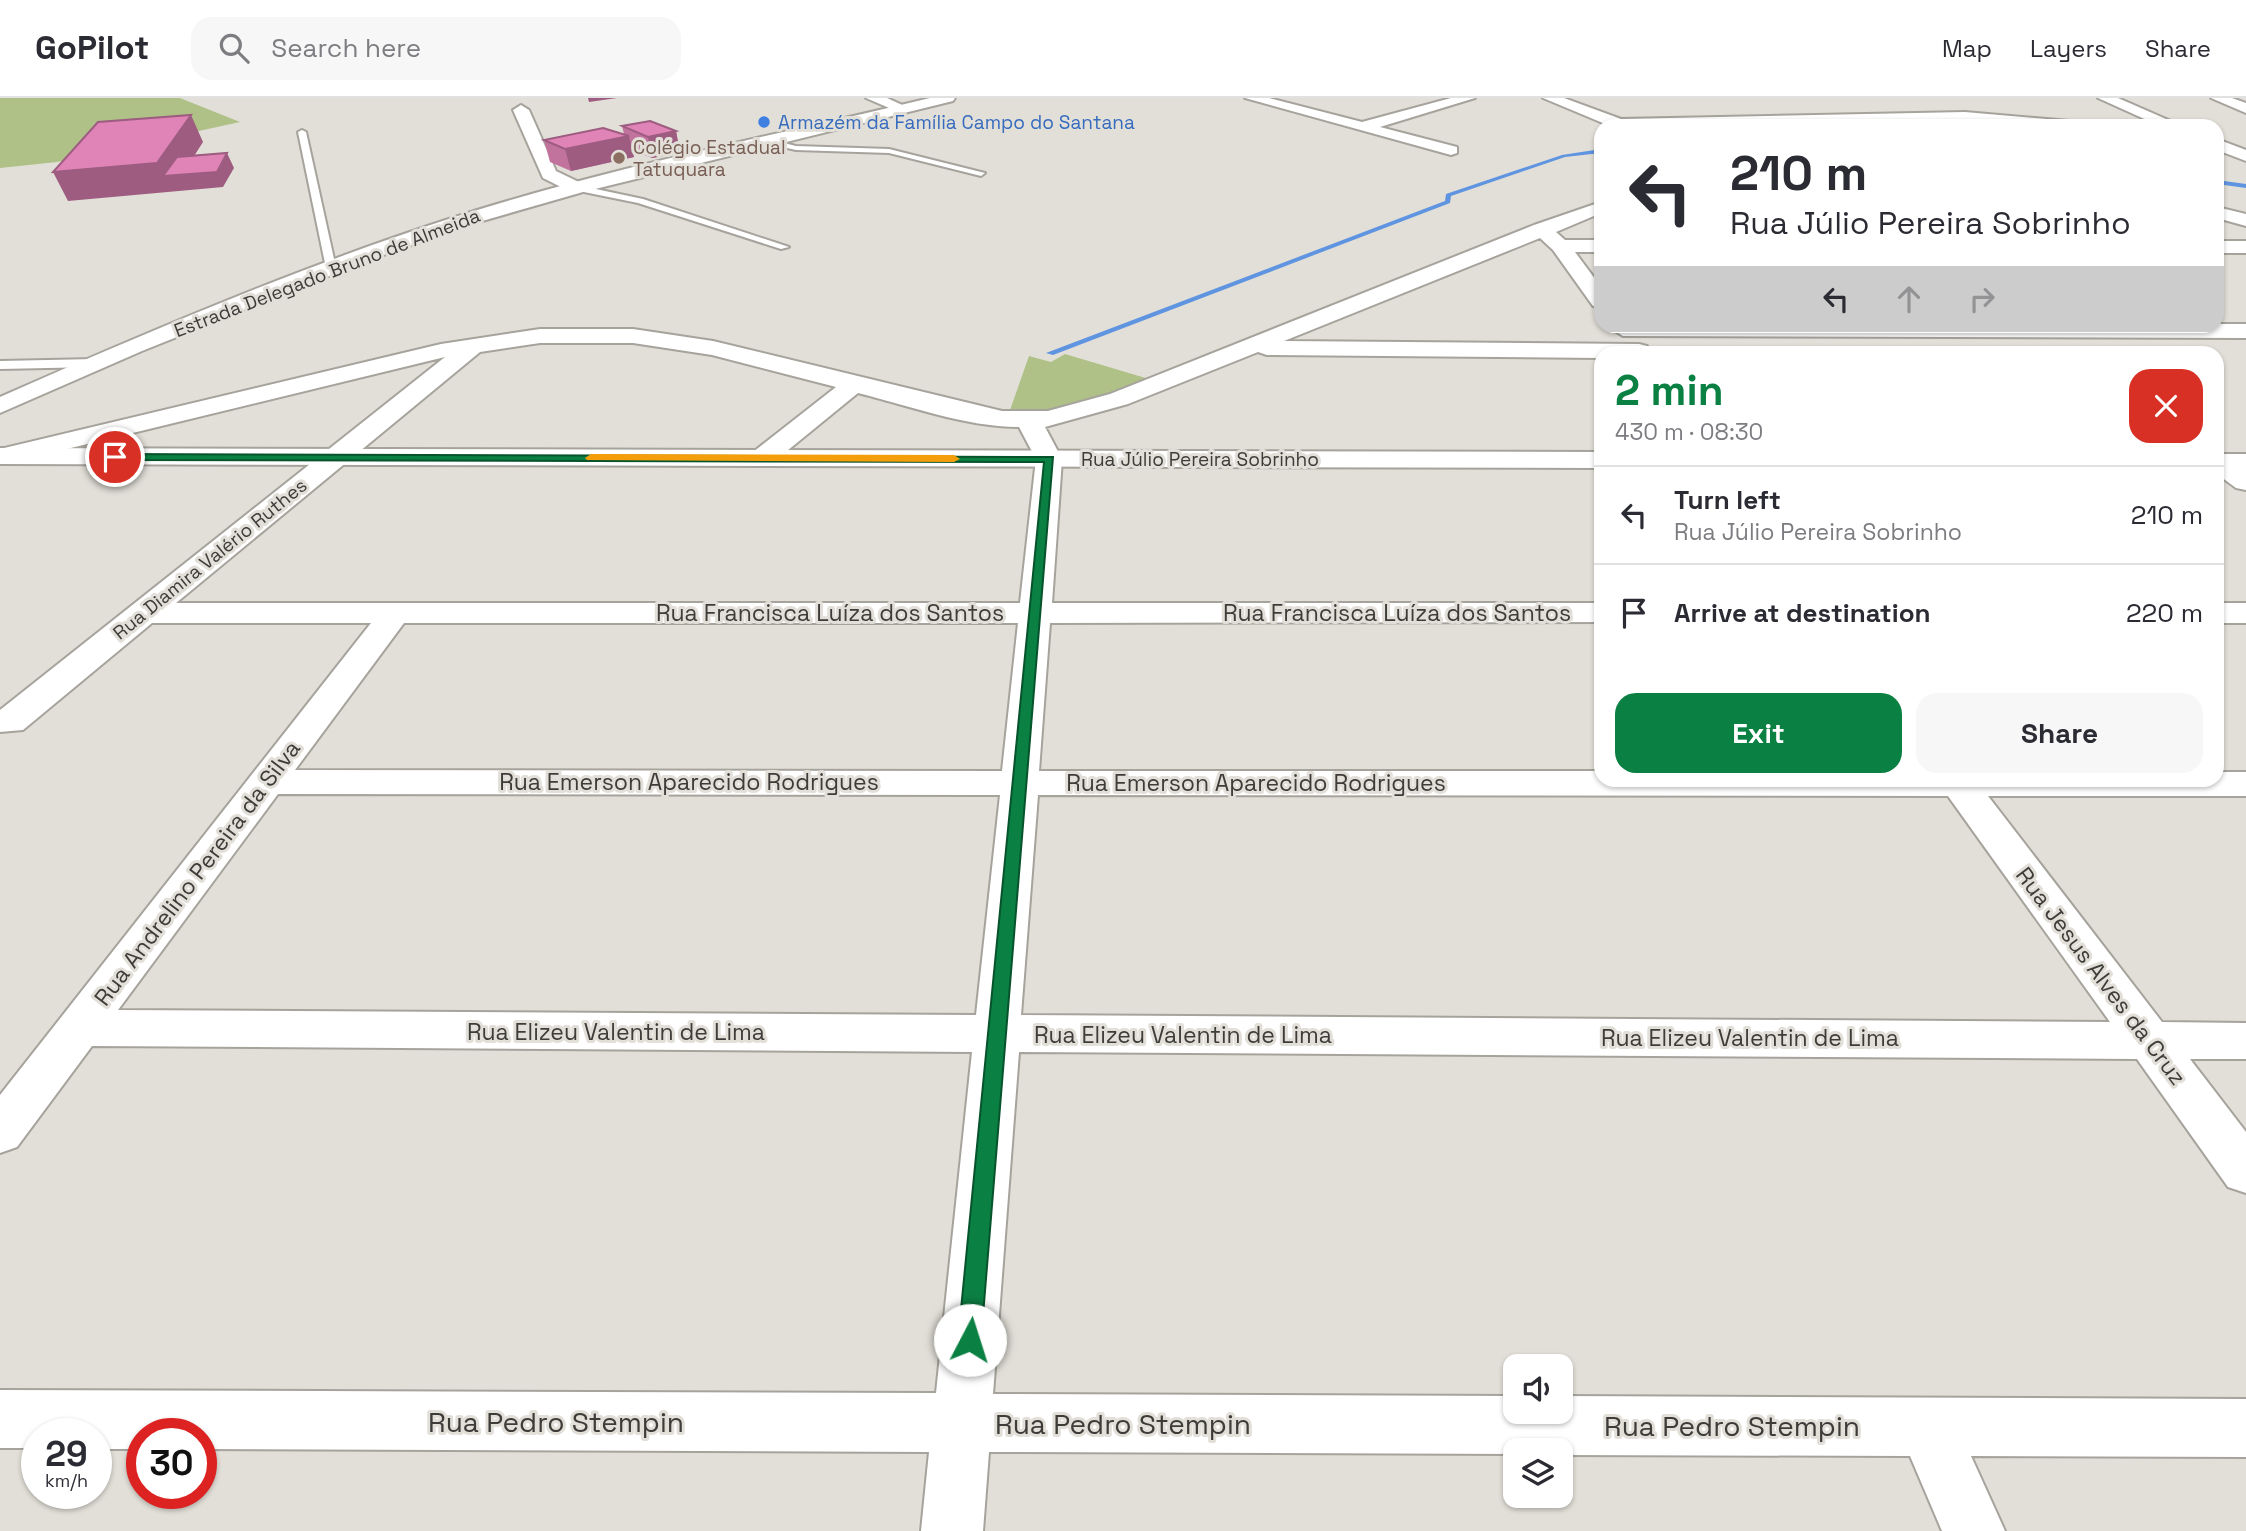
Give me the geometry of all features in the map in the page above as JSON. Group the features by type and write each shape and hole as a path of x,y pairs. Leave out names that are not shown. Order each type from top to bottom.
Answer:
{"street":[{"path":"873,98 903,109"},
{"name":"Estrada Delegado Bruno de Almeida","path":"0,406 95,363 331,268 464,220 577,188 948,98"},
{"path":"1252,98 1451,150"},
{"path":"1273,104 1296,98"},
{"path":"1362,126 1468,98"},
{"path":"1550,98 1606,119"},
{"path":"2105,98 2157,119"},
{"path":"2218,98 2246,108"},
{"path":"2230,98 2246,100"},
{"path":"1934,103 1965,117"},
{"path":"1648,106 1682,119"},
{"path":"521,110 549,174 577,188"},
{"path":"1906,119 1988,119"},
{"path":"2224,147 2246,156"},
{"path":"2224,156 2246,161"},
{"path":"2,456 476,345 576,334 633,336 713,348 975,414 1029,421 1096,407 1594,210"},
{"path":"2224,214 2246,220"},
{"path":"1541,229 1560,246 1594,292"},
{"path":"1560,246 1594,246"},
{"path":"2224,247 2246,247"},
{"path":"2224,331 2246,331"},
{"path":"2043,333 2060,346"},
{"name":"Rua Diamira Valério Ruthes","path":"5,722 144,614 476,345"},
{"path":"1248,348 1594,352"},
{"path":"762,458 854,384"},
{"path":"952,1531 1049,459 1029,421"},
{"name":"Rua Júlio Pereira Sobrinho","path":"2,456 1594,460"},
{"path":"2224,461 2246,462"},
{"path":"2224,466 2246,482"},
{"name":"Rua Andrelino Pereira da Silva","path":"0,1132 395,613"},
{"name":"Rua Francisca Luíza dos Santos","path":"144,614 1594,613"},
{"path":"2224,613 2246,613"},
{"name":"Rua Emerson Aparecido Rodrigues","path":"266,782 1594,782"},
{"name":"Rua Emerson Aparecido Rodrigues","path":"2224,784 2246,784"},
{"name":"Rua Jesus Alves da Cruz","path":"1961,787 2246,1171"},
{"name":"Rua Elizeu Valentin de Lima","path":"79,1028 2246,1041"},
{"name":"Rua Pedro Stempin","path":"0,1419 2246,1428"},
{"path":"1927,1427 1975,1531"}],"lane":[{"path":"302,132 331,268"},
{"path":"768,141 796,148 890,151 981,173"},
{"path":"577,188 640,201 784,247"},
{"path":"0,365 95,363"}],"green space":[{"path":"0,98 180,98 240,122 57,162 0,168"},
{"path":"1065,354 1149,379 1098,398 1063,407 1009,413 1029,356 1051,362"}],"building":[{"path":"191,115 157,163 53,172 98,122"},
{"path":"650,121 676,131 648,137 622,126"},
{"path":"603,128 629,136 565,149 544,140"},
{"path":"227,153 217,172 163,176 177,157"}],"waterway":[{"path":"1050,353 1448,202 1448,195 1564,156 1594,152"},
{"path":"2224,183 2246,186"}],"slow traffic":[{"path":"591,458 954,459"}],"place":[{"name":"Armazém da Família Campo do Santana","path":"764,122"},
{"name":"Colégio Estadual Tatuquara","path":"619,158"}],"route":[{"path":"115,457 1049,459 970,1340"}]}
